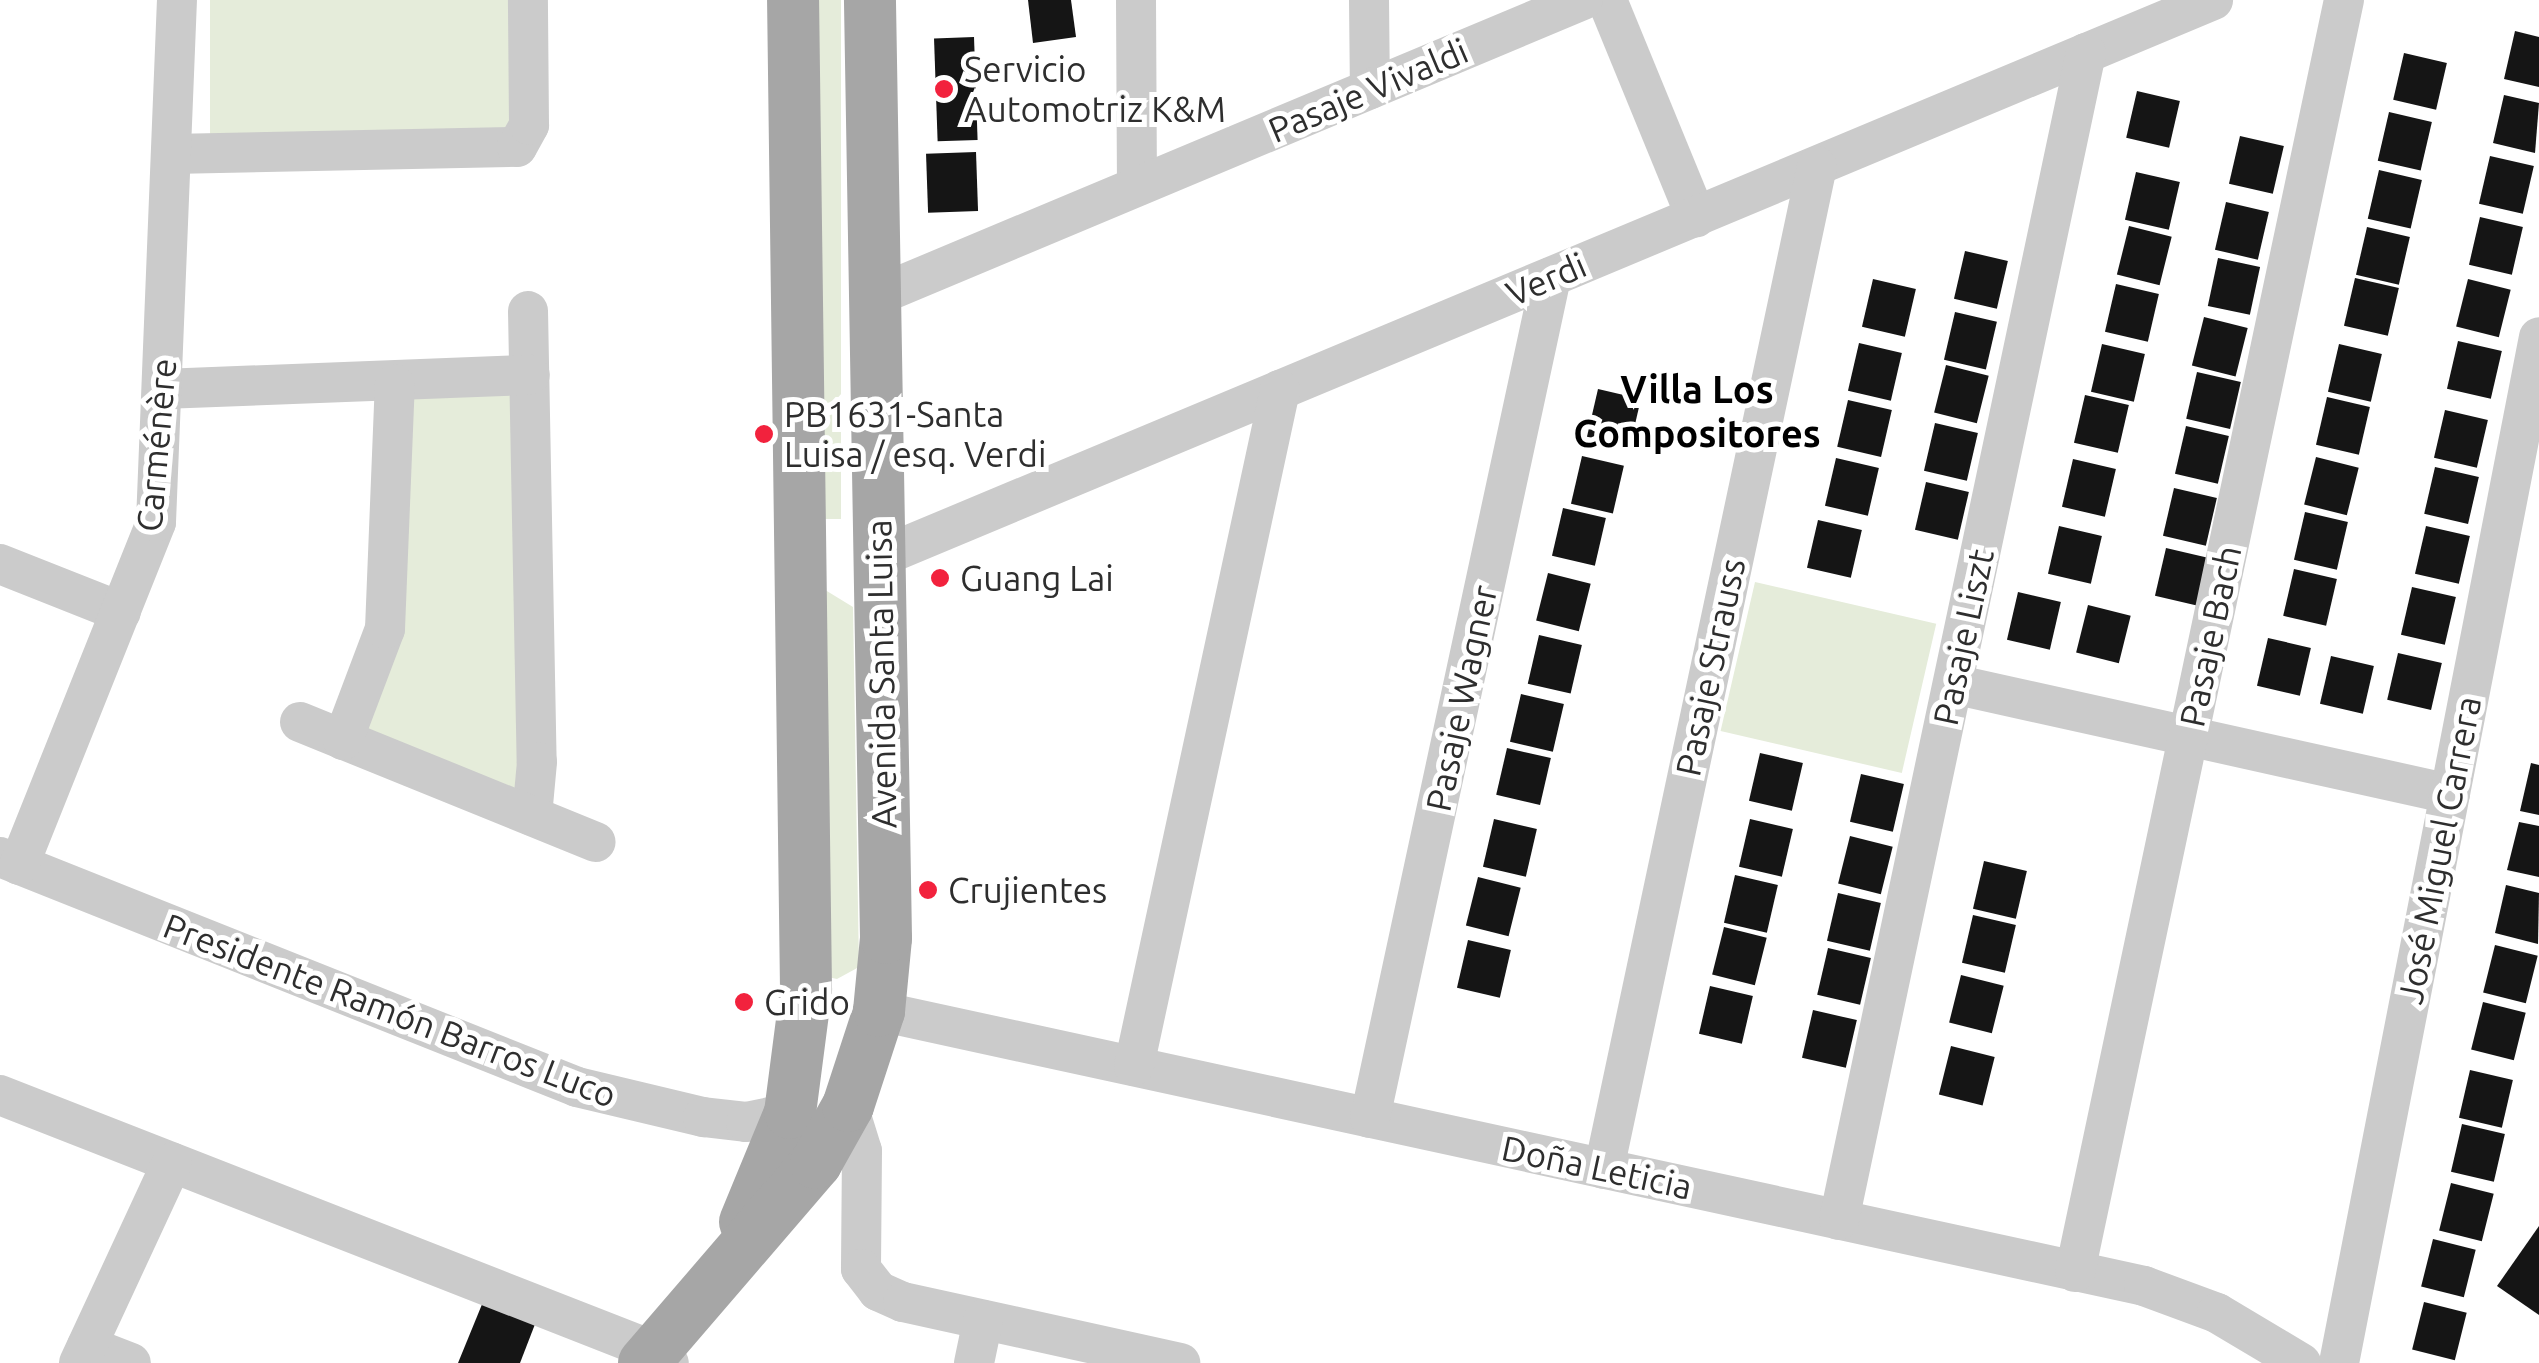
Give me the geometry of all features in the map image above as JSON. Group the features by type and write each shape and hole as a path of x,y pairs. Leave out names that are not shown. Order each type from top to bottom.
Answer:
{"main road":[{"name":"Avenida Santa Luisa","path":"655,1359 704,1291 765,1183 790,1113 806,989 792,0"},
{"name":"Avenida Santa Luisa","path":"704,1291 792,1195 848,1106 879,1011 886,938 870,0"}],"street":[{"name":"Carménère","path":"9,861 122,612 156,522 177,0"},
{"path":"171,154 509,150 522,142 529,125 528,0"},
{"path":"1136,0 1137,186"},
{"path":"1369,0 1370,89"},
{"name":"Pasaje Vivaldi","path":"876,296 1583,0"},
{"path":"1607,0 1696,217"},
{"name":"Verdi","path":"878,558 2213,0"},
{"name":"Pasaje Bach","path":"2075,1272 2344,0"},
{"name":"Pasaje Liszt","path":"1839,1220 2086,54"},
{"name":"Pasaje Strauss","path":"1604,1168 1816,166"},
{"name":"Pasaje Wagner","path":"1370,1118 1551,277"},
{"path":"528,311 537,762 532,816"},
{"name":"José Miguel Carrera","path":"2339,1363 2539,337"},
{"path":"162,389 394,384 530,375"},
{"path":"343,740 385,629 394,384"},
{"path":"1134,1066 1280,390"},
{"path":"0,564 122,612"},
{"path":"1954,684 2450,794"},
{"path":"300,722 596,842"},
{"name":"Presidente Ramón Barros Luco","path":"9,861 577,1087 703,1117 746,1122 790,1113"},
{"name":"Doña Leticia","path":"879,1011 2075,1272 2192,1302 2301,1363"},
{"path":"0,1096 655,1359"},
{"path":"848,1106 860,1134 857,1215 861,1269 868,1281 889,1298 1180,1363"},
{"path":"132,1363 83,1354 172,1163"},
{"path":"974,1363 983,1320"}],"green space":[{"path":"210,0 516,0 516,135 210,135"},
{"path":"806,0 841,0 841,519 806,519"},
{"path":"511,388 520,796 373,742 360,718 405,397"},
{"path":"1755,582 1936,624 1902,773 1721,731"},
{"path":"817,585 853,607 859,967 837,979 823,976"}],"building":[{"path":"1028,0 1071,0 1076,37 1033,43"},
{"path":"2515,31 2539,37 2539,87 2504,79"},
{"path":"974,37 978,140 938,141 934,38"},
{"path":"2404,53 2447,63 2436,110 2393,100"},
{"path":"2137,91 2180,101 2169,148 2126,138"},
{"path":"2504,95 2539,103 2535,153 2493,143"},
{"path":"2389,112 2432,122 2421,171 2378,161"},
{"path":"2240,136 2284,146 2273,194 2229,184"},
{"path":"976,152 978,211 928,213 926,154"},
{"path":"2490,156 2534,166 2523,214 2479,204"},
{"path":"2379,170 2422,180 2411,229 2368,219"},
{"path":"2136,172 2180,182 2169,230 2125,220"},
{"path":"2226,202 2269,212 2258,260 2215,250"},
{"path":"2480,217 2523,227 2512,275 2469,265"},
{"path":"2129,226 2172,237 2160,285 2117,275"},
{"path":"2367,227 2410,237 2399,285 2356,275"},
{"path":"1965,251 2008,261 1997,309 1954,299"},
{"path":"2218,258 2260,267 2250,315 2208,306"},
{"path":"2355,278 2399,288 2388,336 2344,326"},
{"path":"1873,279 1916,289 1905,337 1862,327"},
{"path":"2468,279 2511,290 2499,337 2456,327"},
{"path":"2116,284 2159,294 2148,342 2105,332"},
{"path":"1955,312 1997,322 1986,369 1944,360"},
{"path":"2204,317 2248,328 2236,376 2192,366"},
{"path":"2458,341 2502,351 2491,399 2447,389"},
{"path":"1859,343 1902,353 1891,401 1848,391"},
{"path":"2102,344 2145,354 2134,402 2091,392"},
{"path":"2339,344 2382,354 2371,402 2328,392"},
{"path":"1946,365 1989,376 1977,423 1934,413"},
{"path":"2197,372 2241,382 2230,429 2186,419"},
{"path":"1598,389 1641,399 1630,447 1587,437"},
{"path":"2085,395 2129,405 2118,453 2074,443"},
{"path":"2327,397 2370,407 2359,455 2316,445"},
{"path":"1848,400 1892,410 1881,457 1837,447"},
{"path":"2445,410 2488,420 2477,468 2434,458"},
{"path":"1935,423 1978,433 1967,481 1924,471"},
{"path":"2186,426 2229,436 2218,484 2175,474"},
{"path":"1582,456 1624,466 1613,513 1571,504"},
{"path":"2316,457 2359,468 2347,515 2304,505"},
{"path":"1836,458 1879,468 1868,516 1825,506"},
{"path":"2073,459 2116,469 2105,517 2062,507"},
{"path":"2435,467 2479,477 2468,524 2424,514"},
{"path":"1926,482 1969,492 1958,540 1915,530"},
{"path":"2174,488 2217,498 2206,546 2163,536"},
{"path":"1563,508 1606,518 1595,566 1552,556"},
{"path":"2305,512 2348,522 2337,570 2294,560"},
{"path":"1818,520 1862,530 1851,578 1807,568"},
{"path":"2059,526 2102,536 2091,584 2048,574"},
{"path":"2426,526 2470,536 2459,584 2415,574"},
{"path":"2166,548 2209,558 2198,606 2155,596"},
{"path":"2294,569 2337,579 2326,626 2283,616"},
{"path":"1548,573 1591,584 1579,631 1536,621"},
{"path":"2412,587 2456,597 2445,645 2401,635"},
{"path":"2018,592 2061,602 2050,650 2007,640"},
{"path":"2088,605 2131,616 2119,663 2076,653"},
{"path":"1539,635 1582,645 1571,694 1528,684"},
{"path":"2268,638 2311,648 2300,696 2257,686"},
{"path":"2398,653 2442,663 2431,710 2387,700"},
{"path":"2331,656 2374,666 2363,714 2320,704"},
{"path":"1521,694 1564,704 1553,752 1510,742"},
{"path":"1507,748 1551,758 1540,805 1496,795"},
{"path":"1760,753 1803,763 1792,811 1749,801"},
{"path":"2531,763 2539,765 2539,815 2520,811"},
{"path":"1861,774 1904,784 1893,832 1850,822"},
{"path":"1494,819 1537,829 1526,877 1483,867"},
{"path":"1750,819 1793,829 1782,877 1739,867"},
{"path":"2519,822 2539,826 2539,877 2507,870"},
{"path":"1850,836 1893,847 1881,894 1838,884"},
{"path":"1984,861 2027,871 2016,919 1973,909"},
{"path":"1735,875 1778,885 1767,933 1724,923"},
{"path":"1478,877 1521,888 1509,936 1466,926"},
{"path":"2506,885 2539,893 2538,944 2495,933"},
{"path":"1838,893 1881,903 1870,951 1827,941"},
{"path":"1973,915 2016,925 2005,973 1962,963"},
{"path":"1724,927 1767,938 1755,985 1712,975"},
{"path":"1468,940 1511,950 1500,998 1457,988"},
{"path":"2495,945 2538,956 2526,1003 2483,993"},
{"path":"1828,948 1871,958 1860,1005 1817,995"},
{"path":"1961,975 2004,986 1992,1033 1949,1023"},
{"path":"1710,986 1753,996 1742,1044 1699,1034"},
{"path":"2483,1002 2526,1013 2514,1060 2471,1050"},
{"path":"1813,1010 1857,1020 1846,1068 1802,1058"},
{"path":"1951,1046 1995,1057 1983,1105 1939,1095"},
{"path":"2470,1070 2513,1080 2502,1128 2459,1118"},
{"path":"2462,1124 2505,1134 2494,1182 2451,1172"},
{"path":"2451,1183 2494,1194 2482,1241 2439,1231"},
{"path":"2539,1226 2539,1315 2497,1286"},
{"path":"2433,1239 2476,1250 2464,1297 2421,1287"},
{"path":"485,1297 537,1319 520,1363 458,1363"},
{"path":"2424,1302 2467,1313 2455,1360 2412,1350"}],"place":[{"name":"Servicio Automotriz K&M","path":"944,89"},
{"name":"PB1631-Santa Luisa / esq. Verdi","path":"764,434"},
{"name":"Guang Lai","path":"940,578"},
{"name":"Crujientes","path":"928,890"},
{"name":"Grido","path":"744,1002"}],"district":[{"name":"Villa Los Compositores","path":"1697,412"}]}
